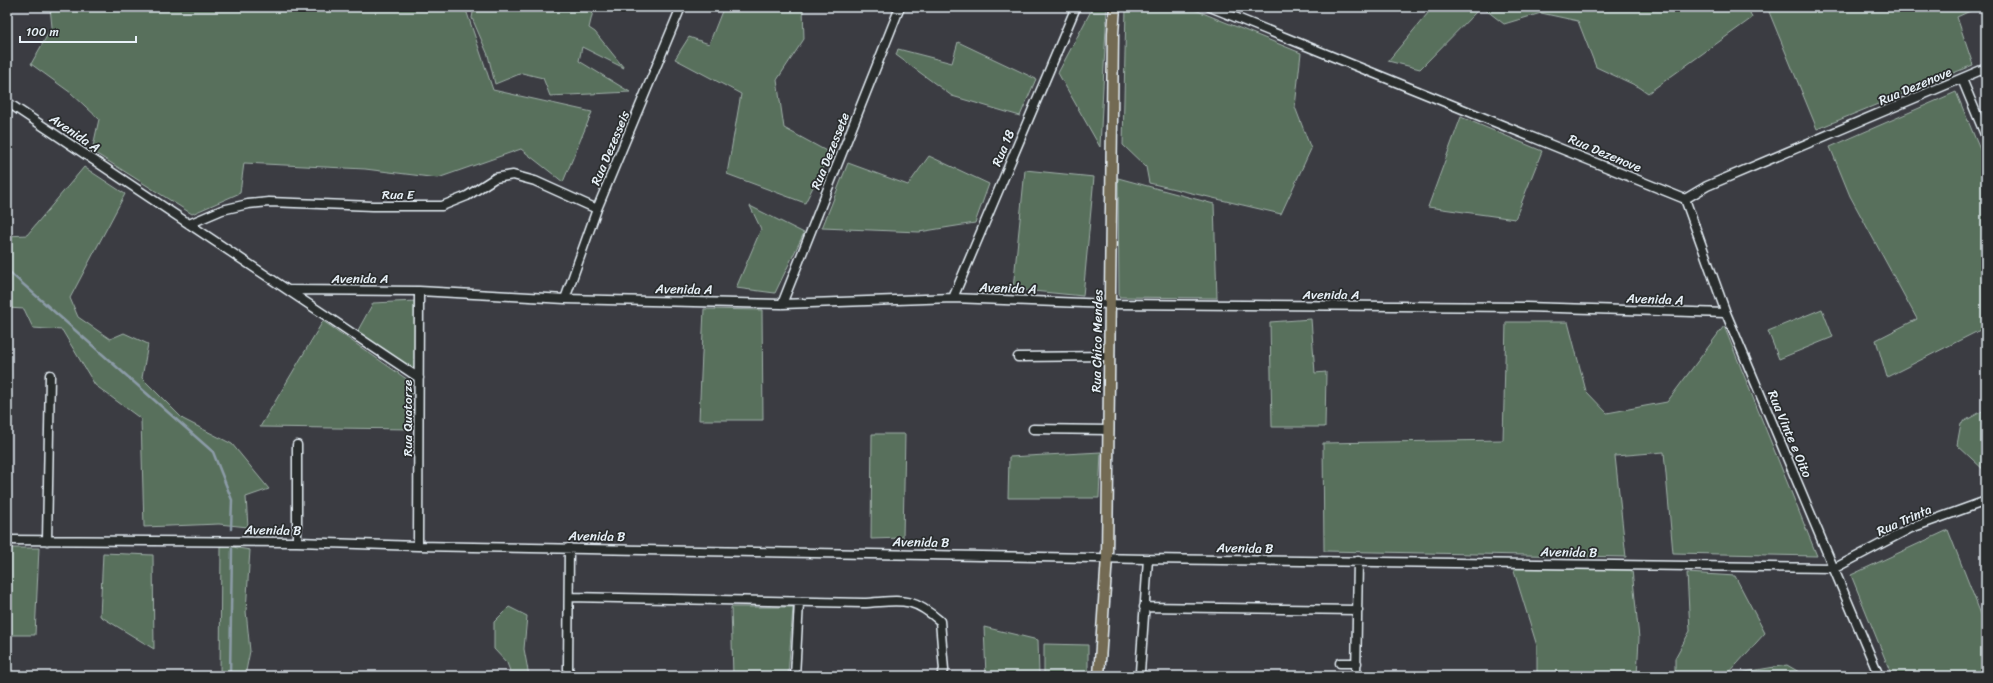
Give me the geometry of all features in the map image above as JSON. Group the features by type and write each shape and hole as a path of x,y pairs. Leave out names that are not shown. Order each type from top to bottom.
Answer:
{"main road":[{"name":"Rua Chico Mendes","path":"1099,676 1107,557 1113,32 1115,7"}],"street":[{"name":"Rua Dezesseis","path":"565,299 598,209 681,7"},
{"name":"Rua Dezessete","path":"782,304 900,7"},
{"name":"Rua 18","path":"953,298 1076,7"},
{"name":"Rua Dezenove","path":"1210,7 1685,199 1714,183 1986,68"},
{"path":"1962,79 1986,137"},
{"name":"Avenida A","path":"7,102 419,378"},
{"name":"Rua E","path":"189,224 222,210 248,204 269,202 373,206 442,206 467,196 495,178 513,175 535,181 598,209"},
{"name":"Rua Vinte e Oito","path":"1685,199 1726,313 1835,568 1879,676"},
{"name":"Avenida A","path":"289,290 419,291 565,299 782,304 953,298 1110,304 1525,307 1726,313"},
{"name":"Rua Quatorze","path":"418,546 419,291"},
{"path":"1018,357 1110,356"},
{"path":"47,541 50,375"},
{"path":"1033,429 1109,430"},
{"path":"296,542 297,445"},
{"name":"Rua Trinta","path":"1835,568 1911,528 1986,501"},
{"name":"Avenida B","path":"7,540 296,542 418,546 1107,557 1148,559 1835,568"},
{"path":"569,548 568,669 571,676"},
{"path":"1142,676 1140,672 1148,559"},
{"path":"1356,676 1358,561"},
{"path":"569,597 863,603 909,601 925,608 940,621 944,670 941,676"},
{"path":"795,676 799,602"},
{"path":"1144,607 1358,610"},
{"path":"1340,663 1357,663"}],"green space":[{"path":"50,7 465,7 493,90 592,112 563,182 521,149 438,178 365,169 244,163 240,193 192,214 92,151 99,119 71,93 31,64 52,27"},
{"path":"474,7 594,7 589,28 595,32 624,68 582,47 579,61 630,92 550,96 543,78 522,73 495,84 488,55 472,18"},
{"path":"715,7 803,7 804,39 777,80 784,128 830,153 805,203 727,174 741,94 675,59 689,37 709,44 722,11"},
{"path":"1093,7 1107,7 1100,147 1058,73"},
{"path":"1126,7 1188,7 1301,53 1295,107 1311,149 1281,214 1149,183 1146,167 1123,145"},
{"path":"1433,7 1481,7 1420,69 1388,61"},
{"path":"1482,7 1748,7 1752,18 1648,93 1639,87 1596,67 1578,21 1541,13 1504,24"},
{"path":"1767,7 1979,7 1957,17 1973,65 1817,129"},
{"path":"958,42 1036,79 1020,116 952,96 896,55 898,49 952,63"},
{"path":"1956,92 1986,164 1986,327 1887,377 1876,340 1917,319 1850,196 1830,147"},
{"path":"1461,117 1542,151 1515,219 1428,207"},
{"path":"929,156 989,184 975,223 919,232 822,228 848,163 908,185"},
{"path":"84,167 125,194 70,298 78,317 110,339 124,333 148,344 142,378 183,419 232,444 269,489 246,497 248,527 219,524 144,527 141,419 95,385 62,330 33,328 24,309 7,308 7,236 27,235"},
{"path":"1025,170 1094,177 1083,296 1013,289"},
{"path":"1118,178 1214,204 1217,298 1119,297"},
{"path":"750,206 804,233 775,293 736,288 761,229"},
{"path":"416,301 416,371 357,332 373,303"},
{"path":"704,309 762,310 763,420 699,420"},
{"path":"1822,309 1833,337 1779,359 1768,331"},
{"path":"1311,319 1315,373 1326,372 1325,427 1272,427 1270,322"},
{"path":"323,321 411,382 411,429 260,427"},
{"path":"1506,322 1568,322 1586,391 1607,413 1667,402 1724,326 1817,556 1673,553 1664,452 1615,456 1626,557 1324,551 1323,443 1503,440"},
{"path":"1986,409 1986,472 1957,445 1961,423"},
{"path":"872,434 905,434 903,538 871,539"},
{"path":"1101,452 1099,498 1008,498 1009,457"},
{"path":"1948,530 1986,627 1986,676 1892,676 1851,575"},
{"path":"221,545 250,550 246,611 250,651 245,676 220,676"},
{"path":"7,548 39,548 35,635 7,635"},
{"path":"103,553 153,555 154,649 100,616"},
{"path":"1513,568 1632,570 1639,638 1637,676 1537,676 1537,646"},
{"path":"1687,573 1735,576 1765,633 1727,675 1787,665 1806,676 1675,676 1675,658 1690,631"},
{"path":"509,607 527,616 524,649 529,676 512,676 507,663 494,649 494,622"},
{"path":"731,607 793,607 788,676 733,676"},
{"path":"984,627 1038,640 1039,676 986,676"},
{"path":"1044,644 1088,645 1088,676 1044,676"}],"waterway":[{"path":"7,270 213,452 232,500 231,529"},
{"path":"230,676 232,549"}]}
